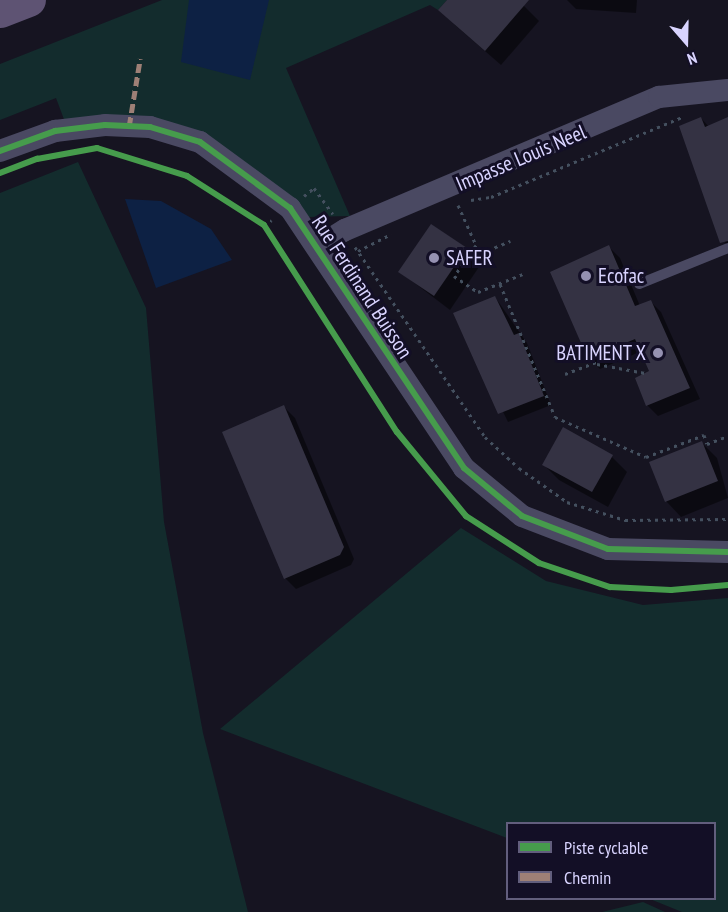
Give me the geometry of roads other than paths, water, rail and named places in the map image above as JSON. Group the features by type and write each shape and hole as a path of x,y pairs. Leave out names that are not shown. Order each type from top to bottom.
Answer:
{"main road":[{"path":"0,11 29,0"}],"street":[{"name":"Impasse Louis Neel","path":"319,246 345,231 454,198 659,97 728,90"},
{"name":"Rue Ferdinand Buisson","path":"0,151 55,131 150,127 200,142 242,168 290,208 319,246 464,468 522,516 608,549 728,552"}],"lane":[{"path":"639,284 728,248"}],"water":[{"path":"189,0 269,0 250,80 181,62"},
{"path":"125,199 161,201 211,229 232,260 156,288"}],"place":[{"name":"SAFER","path":"434,258"},
{"name":"Ecofac","path":"586,276"},
{"name":"BATIMENT X","path":"658,353"}]}
